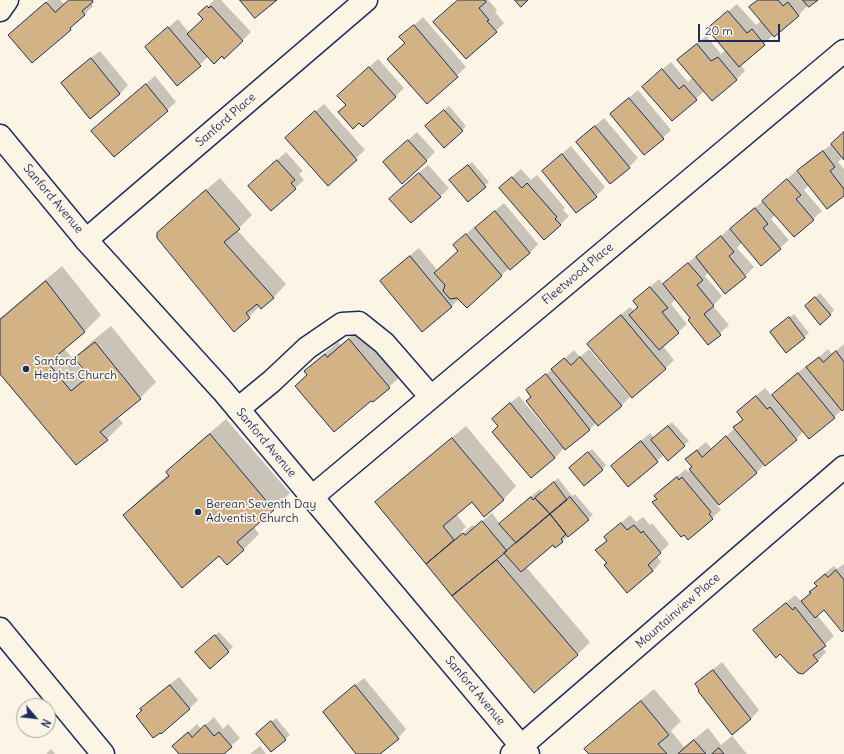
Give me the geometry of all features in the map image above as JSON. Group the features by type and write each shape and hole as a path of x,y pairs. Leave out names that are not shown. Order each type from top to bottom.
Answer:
{"street":[{"path":"0,10 7,0"},
{"name":"Sanford Place","path":"86,240 366,0"},
{"name":"Fleetwood Place","path":"312,497 844,51"},
{"name":"Sanford Avenue","path":"0,136 86,240 222,390 312,497 520,751"},
{"path":"238,409 272,381 307,348 342,324 360,323 384,343 431,397"},
{"name":"Mountainview Place","path":"520,751 844,468"},
{"path":"0,629 103,754"}],"building":[{"path":"69,0 92,0 93,2 82,11 85,15 70,28 71,30 32,63 8,35 46,2 55,12"},
{"path":"240,0 277,0 255,18"},
{"path":"458,0 485,0 486,2 479,8 489,20 487,21 497,32 466,59 433,22"},
{"path":"515,0 528,0 521,7"},
{"path":"758,0 778,0 783,6 788,2 799,16 774,37 749,7"},
{"path":"803,0 818,0 809,7"},
{"path":"207,6 209,8 211,6 243,41 224,59 222,56 214,64 187,34 203,19 198,14"},
{"path":"728,11 747,33 752,29 765,45 739,67 707,29"},
{"path":"414,25 458,77 427,104 387,59 405,43 399,37"},
{"path":"168,27 201,66 177,86 145,47"},
{"path":"697,44 711,61 718,57 737,80 712,101 677,60"},
{"path":"91,58 120,94 90,119 61,83"},
{"path":"369,67 396,97 363,127 359,123 353,129 338,112 346,105 337,96"},
{"path":"662,69 679,89 684,85 697,100 672,121 642,87"},
{"path":"146,84 168,111 114,157 91,131"},
{"path":"629,98 664,139 644,155 610,114"},
{"path":"444,110 463,131 444,148 425,126"},
{"path":"315,111 357,160 328,186 285,138"},
{"path":"595,126 630,168 610,184 576,142"},
{"path":"844,132 844,160 831,144"},
{"path":"408,140 427,161 402,184 383,162"},
{"path":"823,151 835,167 830,171 844,189 844,196 827,209 797,171"},
{"path":"562,154 597,197 576,213 542,171"},
{"path":"277,160 295,180 291,183 296,189 271,211 248,186"},
{"path":"468,165 486,187 468,202 449,180"},
{"path":"419,173 441,197 411,223 389,199"},
{"path":"512,177 522,188 527,183 557,217 555,219 561,225 544,240 499,188"},
{"path":"787,179 801,195 796,199 814,220 794,237 762,201"},
{"path":"206,190 240,229 224,242 274,298 261,309 257,304 246,313 250,318 234,332 157,238 157,233"},
{"path":"755,208 768,224 763,228 781,249 761,266 730,229"},
{"path":"495,211 530,253 510,270 475,228"},
{"path":"466,234 502,276 467,308 457,298 450,299 443,291 445,285 434,273 458,251 453,245"},
{"path":"721,236 734,252 729,256 746,277 725,294 696,257"},
{"path":"410,256 452,307 422,332 380,281"},
{"path":"688,263 703,280 697,285 714,306 704,314 721,335 708,345 688,320 690,318 663,284"},
{"name":"Sanford Heights Church","path":"46,281 85,332 48,363 71,391 89,376 74,358 95,342 141,399 100,432 108,440 76,465 0,374 0,320"},
{"path":"650,287 668,308 662,312 679,333 659,350 629,315 638,307 633,301"},
{"path":"815,297 831,315 820,325 805,306"},
{"path":"621,315 666,369 632,398 587,344"},
{"path":"789,317 805,338 786,353 770,332"},
{"path":"349,339 390,388 373,402 371,401 334,432 295,386 307,375 304,371 325,354 327,357"},
{"path":"836,351 844,362 844,409 842,411 806,367 819,357 823,362"},
{"path":"580,357 622,406 598,426 551,369 564,358 571,365"},
{"path":"798,373 835,418 809,439 772,395"},
{"path":"546,374 590,430 565,450 526,401 531,397 526,390"},
{"path":"756,396 767,409 770,407 797,440 765,466 733,427 743,420 737,412"},
{"path":"510,403 555,458 531,478 492,432 498,426 492,419"},
{"path":"668,426 685,446 668,461 651,440"},
{"name":"Berean Seventh Day Adventist Church","path":"210,434 274,510 237,542 244,550 227,565 219,556 182,588 123,515 169,476 166,472"},
{"path":"726,436 757,473 719,505 689,469 692,467 685,459 697,450 702,457"},
{"path":"452,438 504,500 484,517 472,502 443,526 454,540 426,564 375,502"},
{"path":"641,441 658,462 628,487 611,466"},
{"path":"588,452 603,470 584,486 569,468"},
{"path":"677,477 679,480 682,477 711,512 709,514 713,519 688,540 684,535 681,537 652,502 657,499 654,496"},
{"path":"554,482 567,500 550,514 535,498"},
{"path":"531,497 533,500 535,498 550,514 516,543 499,524"},
{"path":"570,497 589,520 568,537 550,514"},
{"path":"550,514 566,534 561,539 563,542 555,548 553,545 521,572 504,553"},
{"path":"482,521 507,551 452,596 426,564 463,533 465,535"},
{"path":"621,523 627,530 634,525 641,533 643,531 661,553 648,565 653,571 627,593 604,565 607,563 595,550 607,541 604,537"},
{"path":"497,560 578,655 534,693 452,596"},
{"path":"836,570 844,580 844,630 842,632 824,610 815,618 801,601 817,586 814,583 825,574 828,577"},
{"path":"786,603 793,610 795,607 826,646 813,655 818,661 803,674 798,673 780,654 776,658 753,630"},
{"path":"215,635 229,652 210,669 195,652"},
{"path":"713,670 751,719 732,735 698,691 699,690 695,684"},
{"path":"170,685 190,709 161,734 160,733 153,738 136,716 142,710 140,709"},
{"path":"355,685 399,739 380,754 356,754 323,712"},
{"path":"641,701 669,735 658,744 667,754 589,754 584,749"},
{"path":"271,721 286,740 271,752 256,734"},
{"path":"205,725 214,736 219,732 232,747 224,754 179,754 172,746 188,732 192,737"},
{"path":"694,740 706,754 678,754"},
{"path":"719,748 724,754 712,754"}],"place":[{"name":"Sanford Heights Church","path":"26,369"},
{"name":"Berean Seventh Day Adventist Church","path":"198,512"}]}
